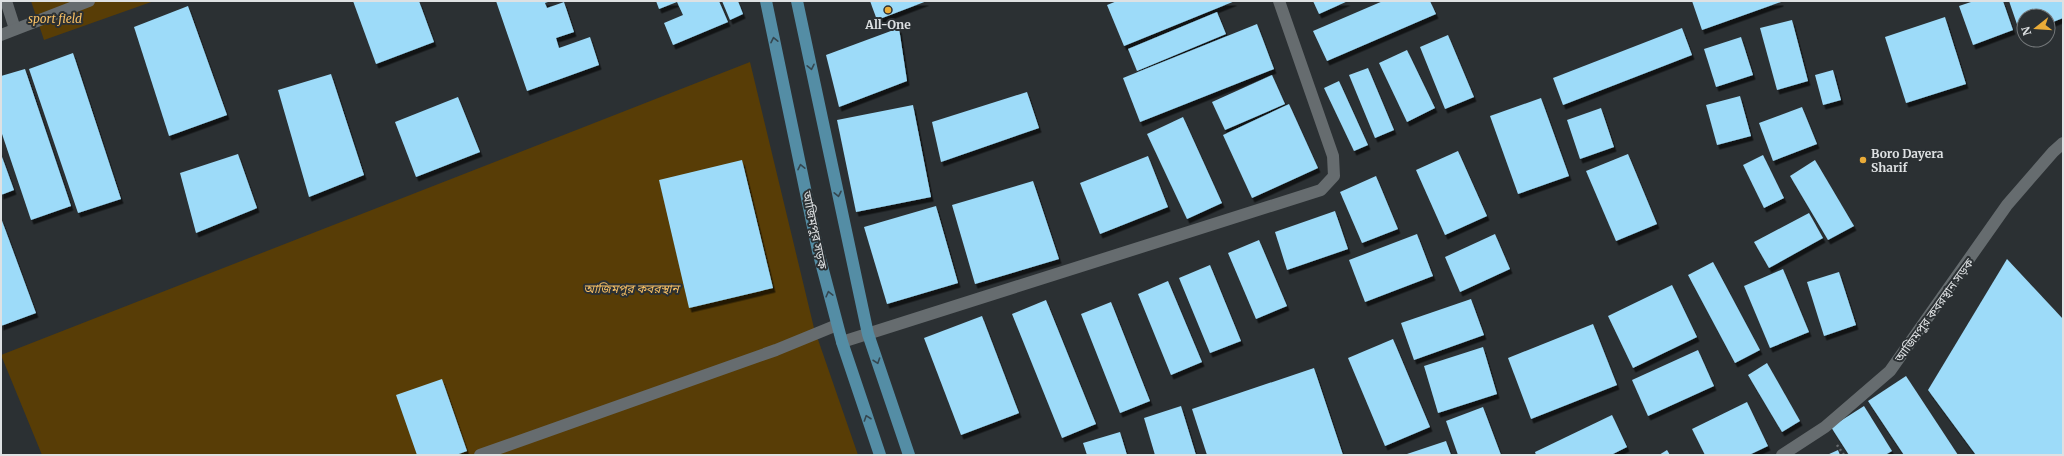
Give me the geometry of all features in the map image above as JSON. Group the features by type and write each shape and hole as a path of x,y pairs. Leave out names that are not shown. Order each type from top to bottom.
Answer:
{"main road":[{"name":"আজিমপুর সড়ক","path":"766,1 818,251 842,342 880,455"},
{"path":"797,1 868,334 909,455"}],"street":[{"path":"6,1 15,29"},
{"path":"1,35 89,1"},
{"path":"842,342 1321,190 1334,176 1333,156 1279,1"},
{"name":"আজিমপুর কবরস্থান সড়ক","path":"1782,455 1825,426 1890,371 2007,205 2053,152 2063,143"},
{"path":"480,455 776,350 837,325"}],"green space":[{"name":"sport field","path":"31,1 154,1 44,40"},
{"name":"আজিমপুর কবরস্থান","path":"750,62 814,328 858,455 42,455 1,355"}],"building":[{"path":"353,1 419,1 434,42 376,64"},
{"path":"496,1 551,1 545,3 547,8 564,2 574,32 556,38 559,48 590,37 599,65 527,91"},
{"path":"656,1 719,1 728,22 673,45 664,23 683,15 677,2 659,9"},
{"path":"722,1 738,1 743,14 730,20"},
{"name":"All-One","path":"870,1 927,1 877,20"},
{"path":"1117,1 1235,1 1124,46 1107,5"},
{"path":"1313,1 1348,1 1319,14"},
{"path":"1383,1 1430,1 1436,14 1327,61 1313,31"},
{"path":"1692,1 1781,1 1781,2 1702,30"},
{"path":"1974,1 2003,1 2013,30 1973,45 1959,6"},
{"path":"2009,1 2063,1 2063,18 2056,21 2056,8 2016,8 2016,21"},
{"path":"188,6 227,115 169,136 134,27"},
{"path":"1217,12 1226,34 1137,71 1128,49"},
{"path":"1945,17 1966,84 1906,103 1885,37"},
{"path":"1792,20 1808,81 1777,90 1760,28"},
{"path":"1257,24 1274,69 1140,122 1123,78"},
{"path":"899,28 907,81 839,107 826,55"},
{"path":"1682,28 1692,55 1563,105 1553,78"},
{"path":"1448,35 1474,97 1445,109 1420,47"},
{"path":"1741,37 1753,75 1716,87 1704,49"},
{"path":"1407,50 1435,108 1407,122 1379,63"},
{"path":"73,53 121,199 78,213 29,69"},
{"path":"1368,68 1394,130 1375,138 1349,75"},
{"path":"25,69 71,206 31,220 1,131 1,76"},
{"path":"1833,70 1841,100 1823,105 1815,75"},
{"path":"331,74 364,175 309,197 278,90"},
{"path":"1272,75 1285,104 1225,130 1212,102"},
{"path":"1339,81 1368,145 1354,151 1324,88"},
{"path":"1027,92 1039,128 941,162 932,122"},
{"path":"1740,96 1751,136 1717,145 1706,105"},
{"path":"458,97 480,152 416,177 395,122"},
{"path":"1541,98 1569,176 1518,194 1490,116"},
{"path":"1289,104 1318,168 1252,198 1223,135"},
{"path":"913,105 931,197 856,212 837,120"},
{"path":"1802,107 1817,144 1773,161 1759,123"},
{"path":"1601,108 1614,147 1580,159 1567,120"},
{"path":"1183,117 1222,203 1187,219 1147,134"},
{"path":"1458,151 1487,216 1445,235 1416,170"},
{"path":"1,154 14,190 1,195"},
{"path":"238,154 257,208 196,233 180,173"},
{"path":"1628,154 1657,224 1616,241 1586,171"},
{"path":"1763,155 1784,198 1764,208 1743,165"},
{"path":"1148,156 1168,207 1100,234 1080,183"},
{"path":"742,160 773,288 689,308 659,180"},
{"path":"1815,160 1854,226 1828,240 1790,176"},
{"path":"1376,176 1398,229 1362,243 1340,192"},
{"path":"1033,181 1059,259 975,284 952,205"},
{"path":"936,206 958,283 887,304 864,227"},
{"path":"1335,211 1348,249 1287,270 1275,232"},
{"path":"1809,213 1823,238 1769,268 1754,242"},
{"path":"1,218 36,313 1,326"},
{"path":"1417,234 1433,276 1365,302 1349,260"},
{"path":"1495,234 1510,269 1460,292 1445,257"},
{"path":"1259,240 1287,306 1256,319 1228,253"},
{"path":"2007,259 2063,319 2063,455 1976,455 1928,390"},
{"path":"1713,262 1760,350 1735,363 1688,275"},
{"path":"1210,265 1241,341 1210,353 1179,278"},
{"path":"1783,269 1809,332 1770,348 1744,286"},
{"path":"1839,272 1856,325 1824,336 1807,282"},
{"path":"1168,281 1202,362 1171,375 1138,294"},
{"path":"1672,285 1697,337 1633,368 1608,316"},
{"path":"1471,299 1484,335 1414,360 1401,323"},
{"path":"1046,300 1096,424 1062,438 1012,314"},
{"path":"1111,302 1150,401 1120,413 1081,314"},
{"path":"982,316 1019,413 961,435 924,338"},
{"path":"1593,324 1617,385 1531,419 1508,358"},
{"path":"1393,339 1430,427 1385,446 1348,358"},
{"path":"1483,347 1497,394 1438,413 1424,366"},
{"path":"1698,350 1714,386 1648,416 1632,380"},
{"path":"1767,363 1800,421 1782,432 1748,375"},
{"path":"1314,368 1343,455 1207,455 1192,409"},
{"path":"1906,376 1958,455 1904,455 1868,401"},
{"path":"442,379 467,451 456,455 417,455 396,395"},
{"path":"1747,402 1768,446 1749,455 1705,455 1692,429"},
{"path":"1181,406 1196,455 1155,455 1144,418"},
{"path":"1864,406 1892,451 1885,455 1849,455 1831,427"},
{"path":"1483,407 1501,455 1458,455 1446,421"},
{"path":"1612,415 1627,447 1611,455 1536,455 1535,452"},
{"path":"1120,432 1127,455 1087,455 1083,443"},
{"path":"1446,441 1451,455 1404,455"},
{"path":"1667,450 1670,455 1659,455"},
{"path":"1838,450 1840,455 1827,455"}],"place":[{"name":"All-One","path":"888,10"},
{"name":"Boro Dayera Sharif","path":"1863,160"}]}
